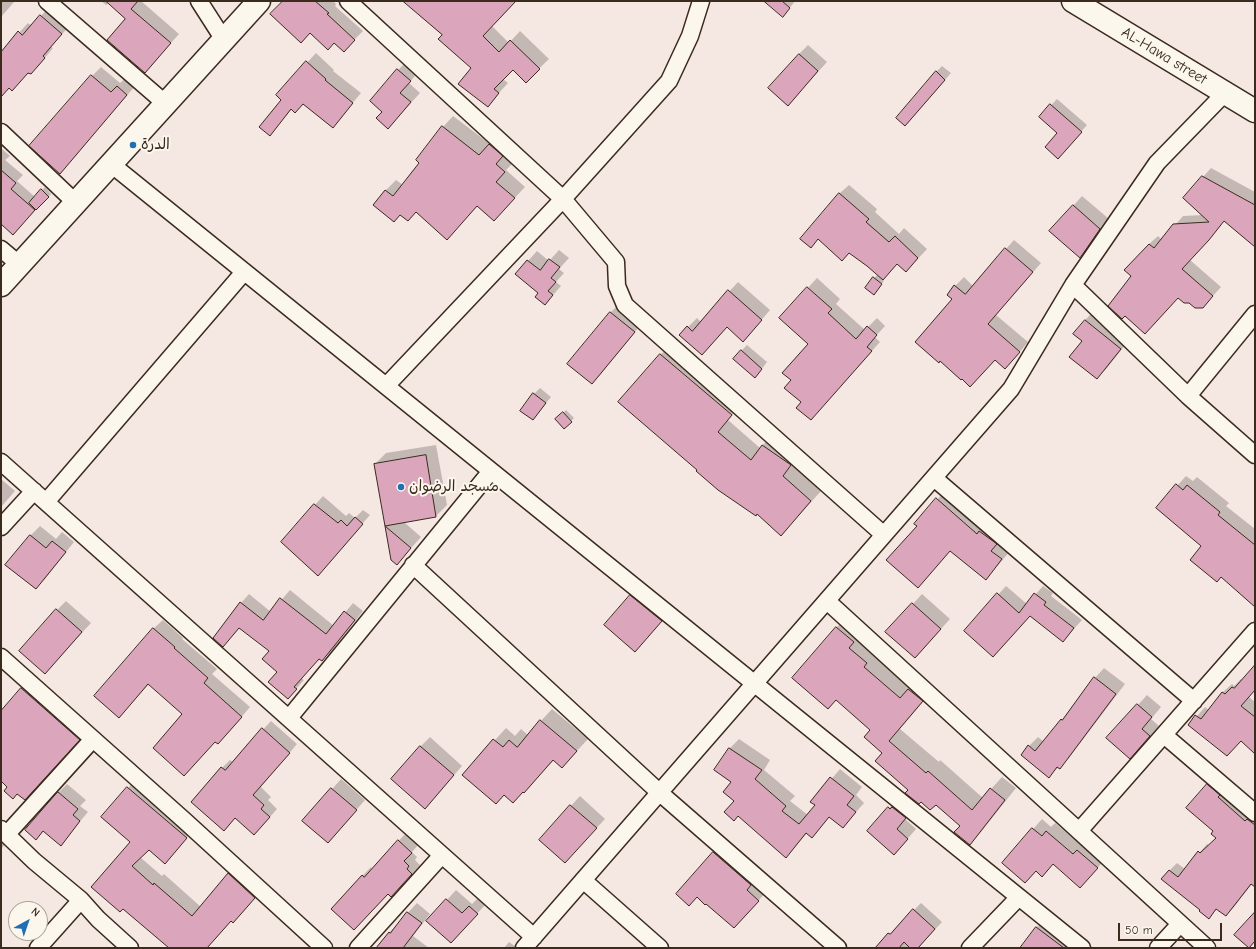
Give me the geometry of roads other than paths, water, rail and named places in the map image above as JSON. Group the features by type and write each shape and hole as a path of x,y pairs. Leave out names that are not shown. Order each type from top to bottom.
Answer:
{"street":[{"path":"47,1 166,104"},
{"path":"199,1 224,40"},
{"path":"1,285 260,1"},
{"path":"348,1 563,199 616,262 617,286 626,305 884,535"},
{"path":"386,386 563,199 669,81 690,36 701,1"},
{"name":"AL-Hawa street","path":"1073,1 1255,111"},
{"path":"1,462 442,855 529,942 1011,389 1073,285 1157,163 1225,93"},
{"path":"1,132 76,203"},
{"path":"111,164 1082,948"},
{"path":"1,249 20,265"},
{"path":"46,502 244,272"},
{"path":"1073,285 1188,396 1255,455"},
{"path":"1188,396 1255,314"},
{"path":"289,718 490,471"},
{"path":"934,478 1194,701"},
{"path":"1,527 34,491"},
{"path":"413,565 660,793 838,948"},
{"path":"827,601 1206,948"},
{"path":"1079,831 1255,631"},
{"path":"1,657 324,948"},
{"path":"1164,734 1255,813"},
{"path":"93,739 4,832 34,861 81,900 98,919 130,948"},
{"path":"358,948 442,855"},
{"path":"583,880 650,945"},
{"path":"970,948 1019,898"},
{"path":"38,948 81,900"},
{"path":"1158,948 1180,924"}],"place":[{"name":"الدرة","path":"133,145"},
{"name":"مسجد الرضوان","path":"401,487"}]}
